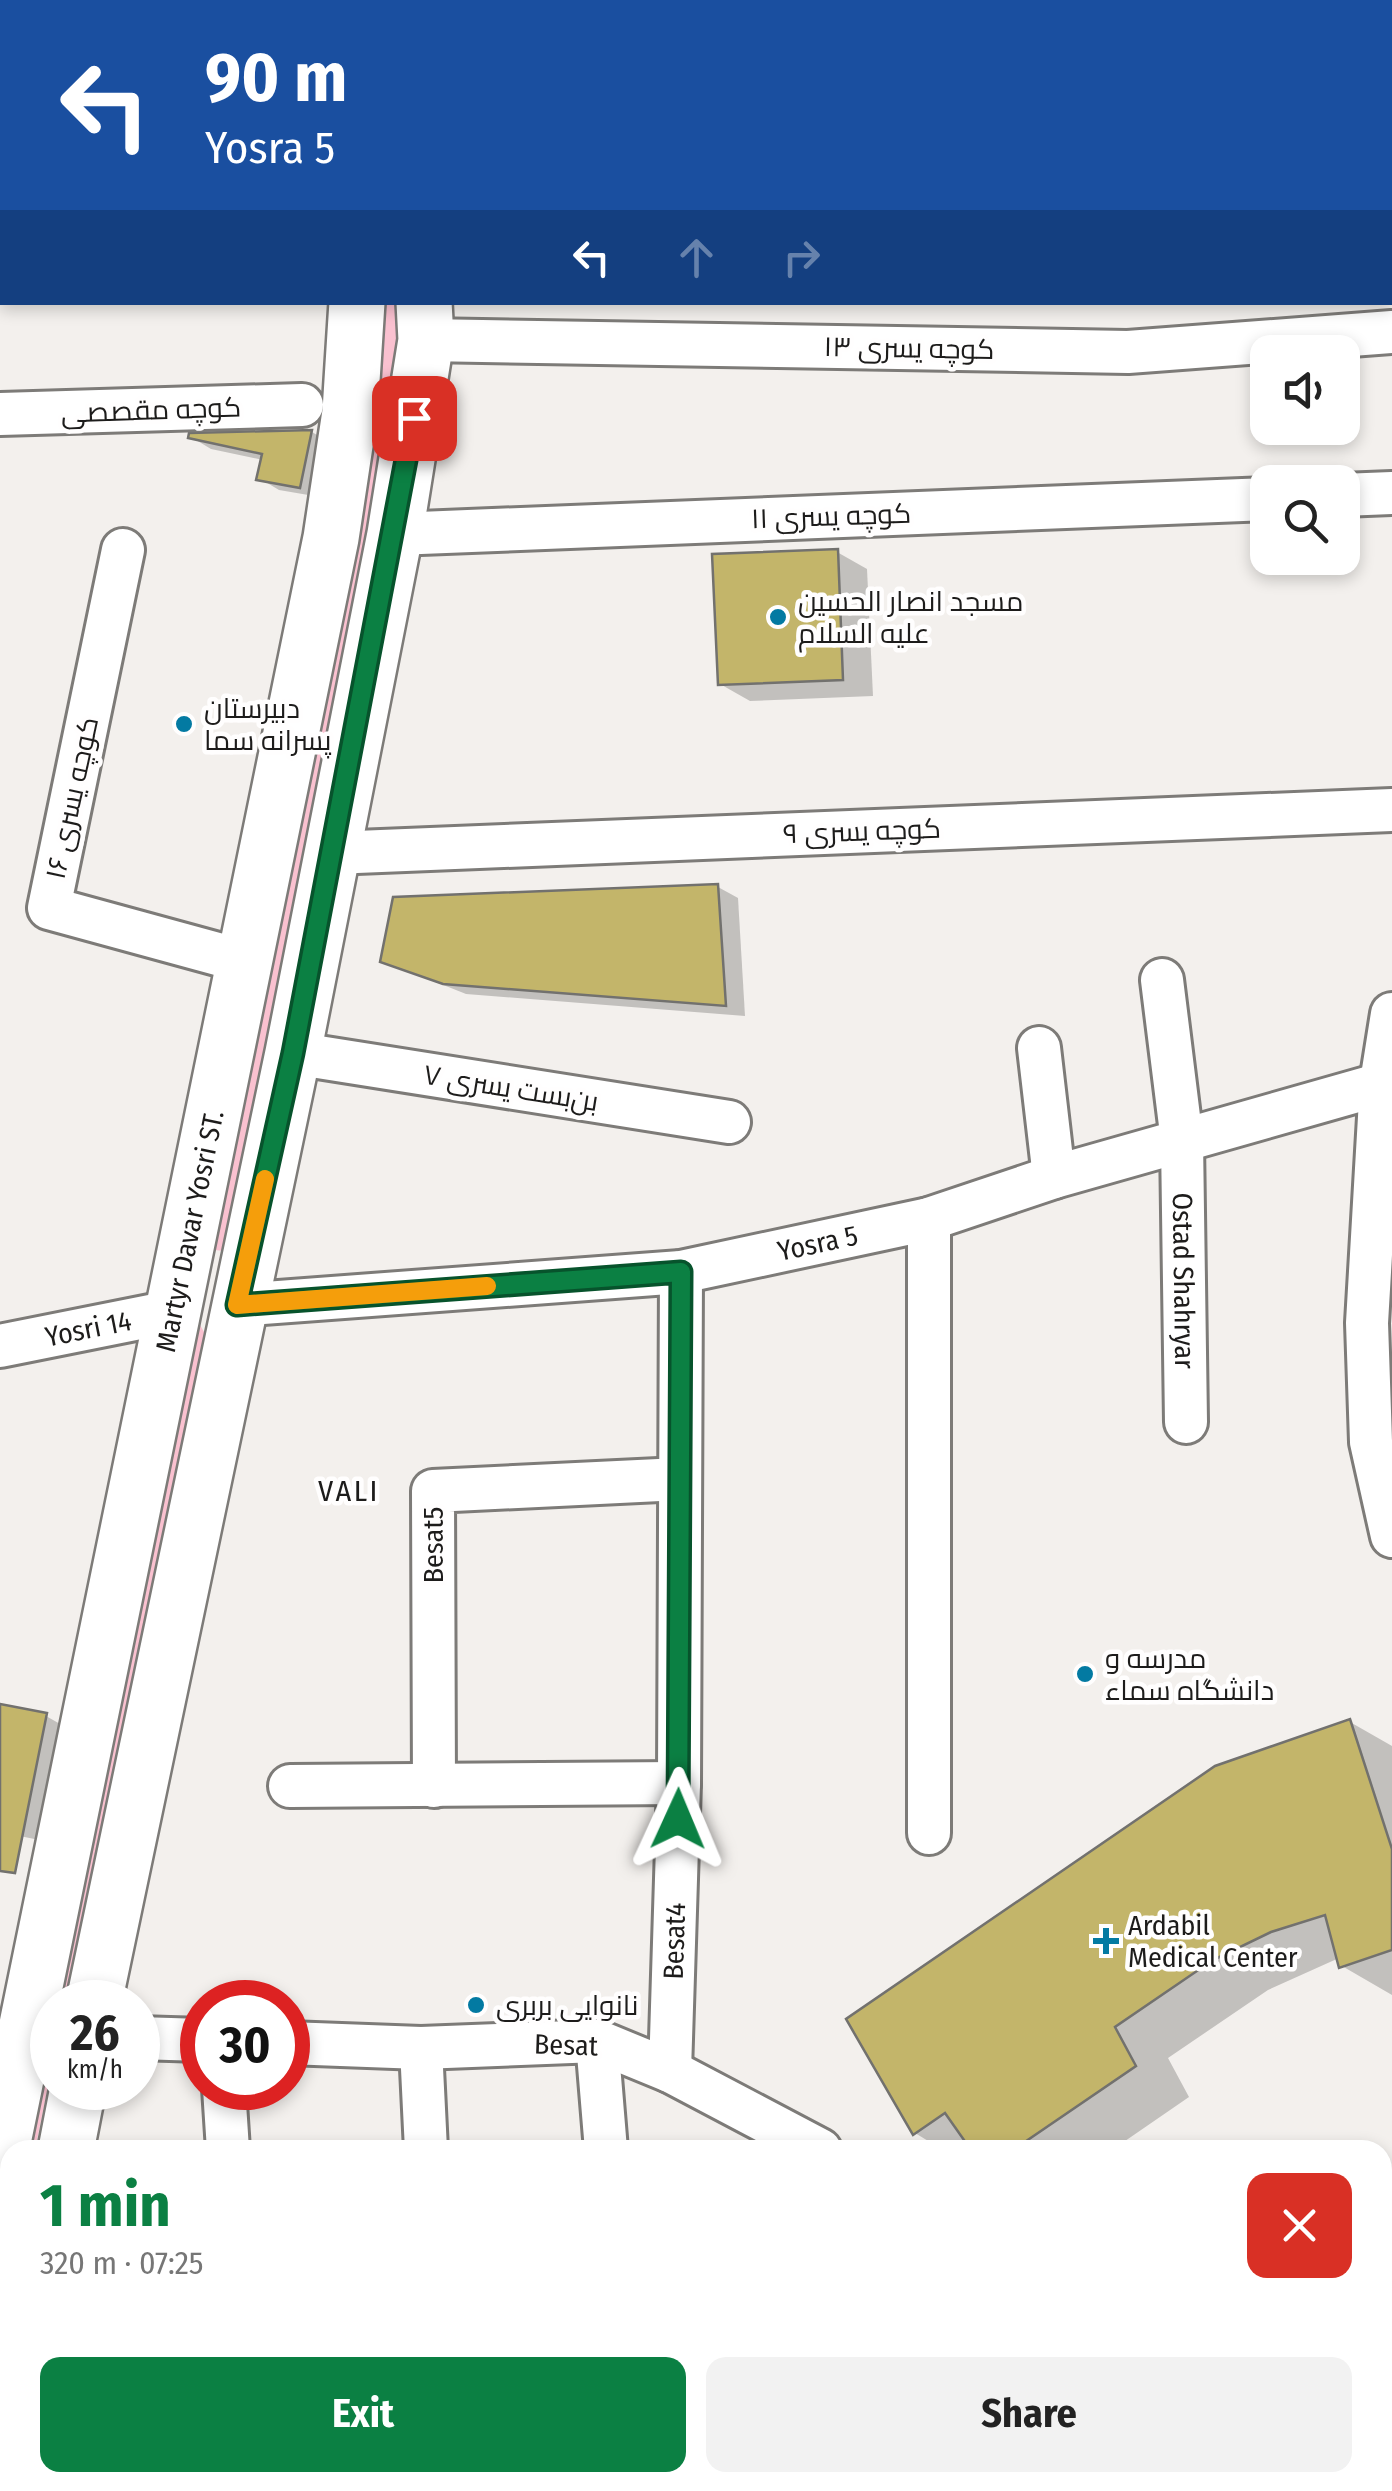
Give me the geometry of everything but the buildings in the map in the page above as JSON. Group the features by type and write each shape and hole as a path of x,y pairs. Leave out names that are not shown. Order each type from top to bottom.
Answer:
{"main road":[{"name":"Martyr Davar Yosri ST.","path":"2,2140 11,2059 175,1311 331,538 350,412 356,305"},
{"path":"99,1980 237,1305 293,1053 395,534 425,321"},
{"path":"175,1311 237,1305"},
{"path":"68,2140 74,2110"}],"street":[{"name":"کوچه یسری ۱۳","path":"425,321 1128,352 1392,332"},
{"name":"کوچه مقصصی","path":"0,414 302,405"},
{"path":"1360,495 1392,494"},
{"name":"کوچه یسری ۱۱","path":"395,534 1250,499"},
{"name":"کوچه یسری ۱۶","path":"123,550 50,908 243,961"},
{"name":"کوچه یسری ۹","path":"332,853 1392,810"},
{"name":"Ostad Shahryar","path":"1162,980 1182,1141 1186,1422"},
{"path":"1392,1014 1368,1323 1371,1442 1392,1536"},
{"path":"1039,1048 1054,1177"},
{"name":"بن‌بست یسری ۷","path":"293,1053 729,1122"},
{"name":"Yosra 5","path":"237,1305 681,1272 930,1219 1054,1177 1387,1082"},
{"path":"929,1833 930,1219"},
{"name":"Besat4","path":"670,2071 679,1783 681,1272"},
{"name":"Yosri 14","path":"0,1346 175,1311"},
{"name":"Besat5","path":"434,1786 433,1491 680,1479"},
{"path":"290,1786 679,1783"},
{"path":"597,2041 605,2140"},
{"name":"Besat","path":"310,2044 421,2048 597,2041 670,2071 801,2140"},
{"path":"421,2048 426,2140"},
{"path":"225,2110 227,2140"}],"shaded area":[{"path":"379,305 396,305 397,364 373,535 230,1234 223,1251 215,1250 213,1236"},
{"path":"200,1325 207,1337 71,1980 56,1980 190,1342"},
{"path":"30,2102 30,2110 43,2110 37,2140 22,2140"}],"slow traffic":[{"path":"265,1179 237,1305 487,1286"}],"place":[{"name":"مسجد انصار الحسین علیه السلام","path":"778,617"},
{"name":"دبیرستان پسرانه سما","path":"184,724"},
{"name":"مدرسه و دانشگاه سماء","path":"1085,1674"},
{"name":"Ardabil Medical Center","path":"1106,1941"},
{"name":"نانوایی بربری","path":"476,2005"}],"district":[{"name":"VALI","path":"349,1491"}],"route":[{"path":"414,418 395,534 293,1053 237,1305 681,1272 678,1819"}]}
